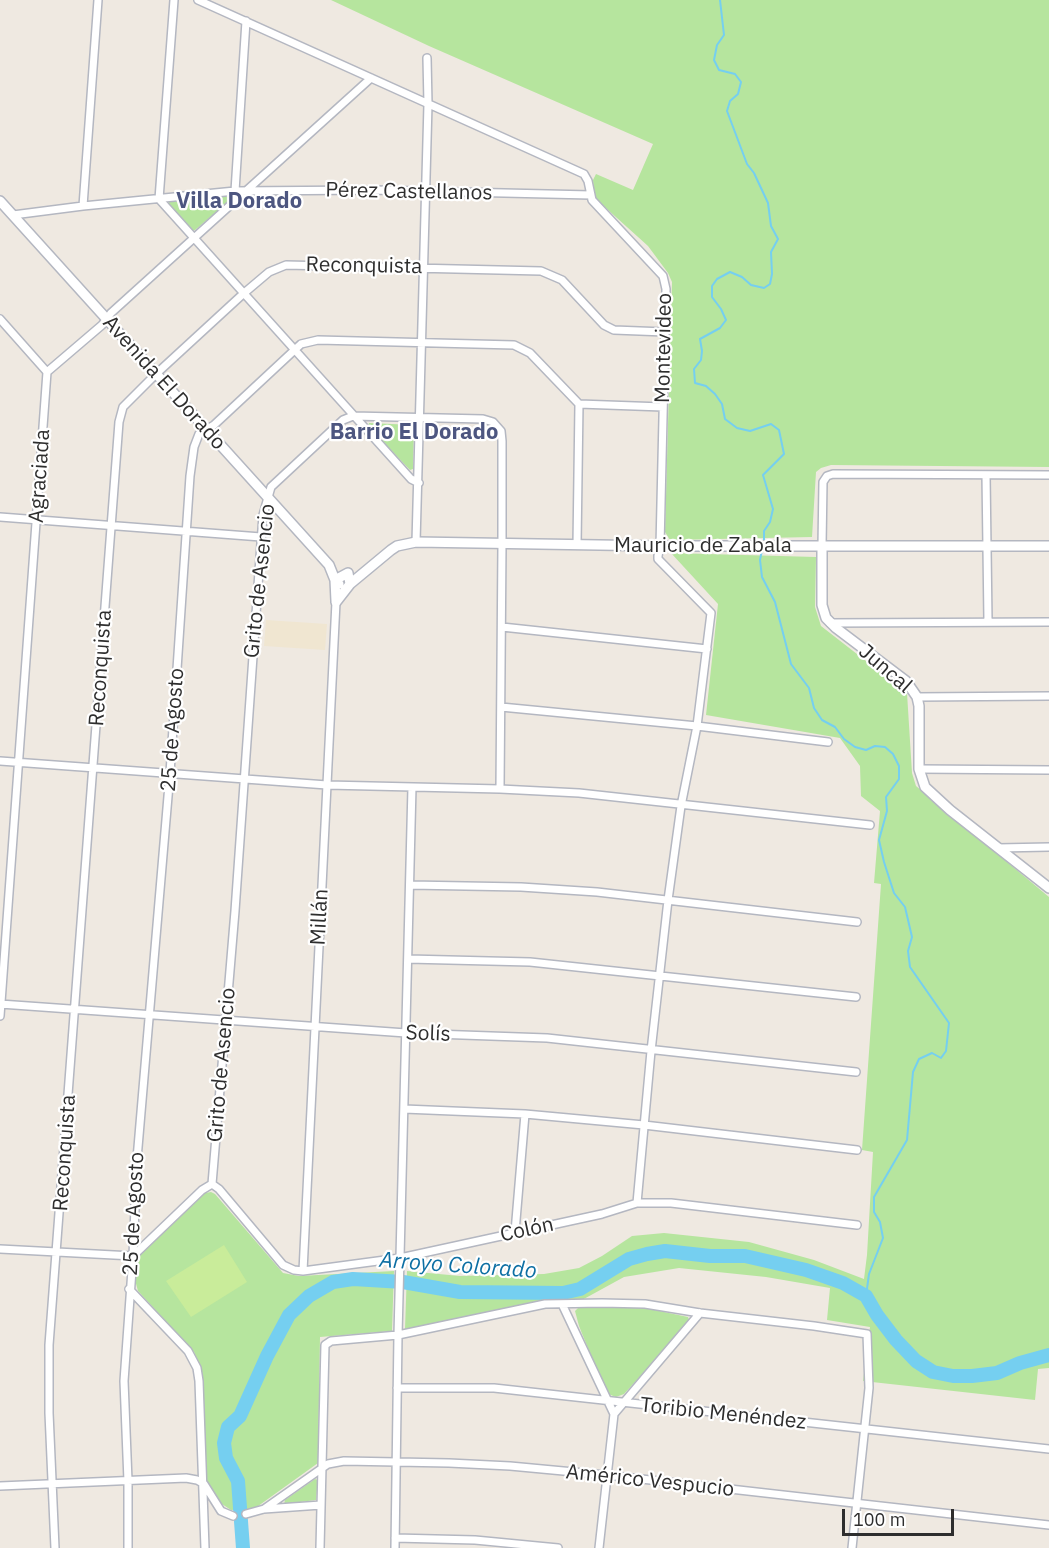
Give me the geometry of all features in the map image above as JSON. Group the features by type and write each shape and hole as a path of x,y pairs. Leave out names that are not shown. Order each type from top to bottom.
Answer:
{"street":[{"path":"83,206 98,0"},
{"path":"174,0 159,199 353,416 411,479 419,483"},
{"name":"Montevideo","path":"198,0 584,174 591,195 614,224 663,276 666,290 658,559 711,613 697,726 681,806 668,900 637,1203"},
{"path":"234,191 246,21"},
{"path":"416,542 421,418 427,58"},
{"path":"0,319 47,372 102,325 370,78"},
{"name":"Pérez Castellanos","path":"13,216 83,206 234,191 374,190 591,195"},
{"name":"Avenida El Dorado","path":"0,201 329,565"},
{"name":"Reconquista","path":"55,1548 49,1413 49,1345 58,1252 121,413 126,402 243,294 269,272 286,265 541,271 562,280 604,325 614,330 665,332"},
{"name":"25 de Agosto","path":"128,1548 124,1381 137,1159 170,773 190,476 194,447 199,434 214,425 301,344 318,340 518,346 530,353 579,404"},
{"name":"Agraciada","path":"0,1016 47,372"},
{"path":"577,545 579,404 663,407"},
{"path":"353,416 483,419 493,422 501,431 500,789"},
{"name":"Grito de Asencio","path":"212,1184 261,537 267,498 271,487 343,420 353,416"},
{"path":"1049,475 843,473 827,476 823,482 822,546 823,611 830,623 1049,622"},
{"path":"986,475 988,621"},
{"path":"0,517 261,537"},
{"name":"Mauricio de Zabala","path":"336,602 348,585 397,546 416,542 660,546 1049,546"},
{"path":"329,565 348,573"},
{"name":"Millán","path":"303,1270 336,602 335,580 329,565"},
{"path":"348,573 348,585 340,585 335,580 348,573 366,572"},
{"name":"Juncal","path":"830,623 906,681 916,697 919,706 919,769 922,781 929,792 1049,888"},
{"path":"502,627 707,649"},
{"path":"916,697 1049,696"},
{"path":"501,707 697,726 828,742"},
{"path":"0,761 327,785 579,793 870,825"},
{"path":"919,769 1049,770"},
{"path":"394,1548 412,787"},
{"path":"998,848 1049,847"},
{"path":"410,885 558,889 857,922"},
{"path":"408,959 530,963 856,997"},
{"name":"Solís","path":"0,1004 406,1033 547,1038 856,1072"},
{"path":"404,1109 525,1113 857,1150"},
{"path":"515,1232 525,1113"},
{"path":"0,1249 133,1256 202,1190 212,1184 219,1189 283,1265 294,1270 303,1270"},
{"name":"Colón","path":"303,1270 400,1258 602,1214 637,1203 671,1203 857,1226"},
{"path":"129,1289 189,1352 197,1368 204,1484 204,1548"},
{"path":"562,1304 614,1414"},
{"path":"320,1548 325,1345 331,1341 398,1335 545,1305 645,1304 868,1335 869,1388 852,1548"},
{"path":"599,1548 614,1414 700,1313"},
{"name":"Toribio Menéndez","path":"397,1388 494,1388 1049,1449"},
{"name":"Américo Vespucio","path":"264,1509 328,1464 344,1461 396,1462 510,1466 606,1475 1049,1525"},
{"path":"0,1486 197,1480 204,1484 221,1511 233,1516"},
{"name":"Américo Vespucio","path":"246,1514 264,1509 321,1505"},
{"path":"395,1538 475,1540 558,1548"}],"shaded area":[{"path":"266,620 327,624 325,650 264,646"}],"green space":[{"path":"331,0 1049,0 1049,467 831,465 816,472 812,537 670,540 665,532 672,282 648,246 597,200 594,195 593,180 596,174 633,190 653,144 429,46"},
{"path":"232,196 233,198 192,231 169,205 169,202"},
{"path":"369,423 414,425 413,469 410,470 368,426"},
{"path":"671,553 816,557 815,607 821,626 907,693 912,773 916,786 1049,897 1049,1368 1038,1369 1035,1400 863,1381 870,1327 827,1320 830,1288 766,1277 679,1268 624,1277 582,1300 535,1302 405,1329 407,1271 460,1276 544,1274 579,1268 632,1236 664,1233 749,1242 814,1260 864,1279 873,1152 862,1150 881,884 874,883 880,811 861,796 860,766 840,738 706,715 718,604"},
{"path":"211,1192 283,1273 299,1276 394,1271 392,1331 320,1337 318,1463 254,1509 231,1510 222,1504 206,1482 203,1379 200,1366 194,1352 138,1291 135,1280 138,1256 205,1193"},
{"path":"224,1245 247,1282 191,1317 166,1281"},
{"path":"578,1308 645,1308 688,1317 690,1322 624,1394 616,1397 608,1394 604,1388 579,1326 575,1311"},
{"path":"315,1479 318,1480 316,1500 284,1504 285,1500"}],"waterway":[{"path":"720,0 724,35 717,45 714,60 719,70 735,74 741,82 738,94 730,101 727,111 747,164 754,173 768,203 771,226 778,239 771,252 770,284 764,288 751,285 742,277 730,272 717,279 712,286 712,297 726,320 720,328 700,339 701,360 694,369 695,383 706,386 715,394 722,404 725,419 737,428 750,431 771,424 779,430 784,454 763,475 773,509 770,522 764,531 764,542"},
{"path":"762,550 760,560 762,577 775,602 791,664 809,688 814,708 822,720 835,727 844,739 855,747 866,750 875,746 885,747 893,754 899,766 899,779 886,797 887,811 879,840 894,893 905,907 912,937 908,951 910,967 949,1023 946,1051 941,1058 932,1053 919,1059 913,1072 907,1140 874,1197 874,1212 880,1222 883,1238 869,1274 866,1296"},
{"name":"Arroyo Colorado","path":"243,1548 238,1481 226,1458 224,1443 228,1427 240,1416 267,1356 289,1315 309,1296 333,1282 353,1279 403,1282 460,1292 563,1293 580,1289 629,1259 647,1254 665,1251 710,1256 745,1256 806,1270 843,1283 866,1296 896,1340 916,1361 933,1372 953,1376 997,1373 1020,1363 1049,1355"}],"district":[{"name":"Villa Dorado","path":"239,202"},
{"name":"Barrio El Dorado","path":"414,433"}]}
